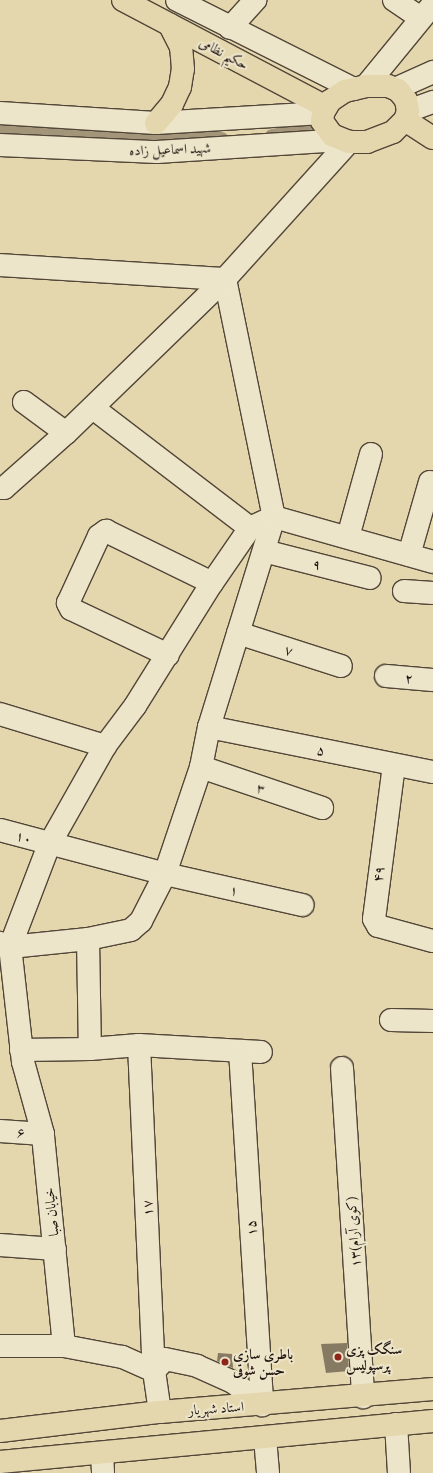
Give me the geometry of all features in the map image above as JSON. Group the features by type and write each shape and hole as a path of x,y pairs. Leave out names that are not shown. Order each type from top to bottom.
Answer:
{"main road":[{"name":"حکیم نظامی","path":"123,0 324,110"},
{"path":"156,123 172,104 180,87 184,69 181,47 170,25"},
{"path":"407,116 392,132 378,139 345,141 328,132 322,121 324,110 337,95 360,88 395,89 404,96 407,116 433,138"},
{"name":"استاد شهریار","path":"0,1431 160,1412 363,1397 433,1390"},
{"path":"0,1462 103,1463 265,1438 433,1421"}],"street":[{"path":"177,0 230,28 360,88 427,11 394,0"},
{"path":"230,28 255,0"},
{"path":"395,89 433,72"},
{"path":"407,116 433,102"},
{"name":"شهید اسماعیل زاده","path":"0,113 156,123 324,110"},
{"path":"1,490 93,408 224,279 345,141"},
{"name":"شهید اسماعیل زاده","path":"0,145 157,152 345,141"},
{"path":"0,265 224,279"},
{"path":"224,279 274,517 209,727 201,767 165,874 138,927 88,939 5,945 49,845 106,746 168,655 212,583 250,528 274,517 433,562"},
{"path":"24,402 66,433"},
{"path":"93,408 250,528"},
{"path":"348,537 371,454"},
{"path":"409,555 430,482"},
{"path":"168,655 71,609 68,603 99,536 106,532 212,583"},
{"name":"۹","path":"264,551 370,578"},
{"path":"404,591 433,593"},
{"name":"۷","path":"238,633 341,666"},
{"name":"۲","path":"386,676 433,680"},
{"path":"0,714 106,746"},
{"name":"۵","path":"209,727 394,766 433,772"},
{"name":"۴۹","path":"394,766 374,919 378,926 433,941"},
{"name":"۳","path":"201,767 322,808"},
{"name":"۱۰","path":"0,830 49,845 165,874"},
{"name":"۱","path":"165,874 303,905"},
{"path":"88,939 90,1049"},
{"name":"خیابان صبا","path":"5,945 21,1050 43,1134 64,1346"},
{"path":"391,1020 433,1021"},
{"path":"21,1050 90,1049 139,1044"},
{"name":"۱۵","path":"139,1044 251,1051 262,1405"},
{"name":"۱۷","path":"139,1044 154,1371"},
{"name":"۱۳(کوی آرام)","path":"342,1068 363,1397"},
{"name":"۶","path":"0,1131 43,1134"},
{"path":"0,1245 55,1249"},
{"path":"0,1346 64,1346 122,1357 154,1371"},
{"path":"154,1371 165,1359 197,1366 233,1382 262,1405"},
{"path":"154,1371 160,1412"},
{"path":"396,1424 399,1473"},
{"path":"265,1438 268,1473"}],"building":[{"name":"سنگک پزی پرسپولیس","path":"347,1343 349,1371 326,1373 321,1344"},
{"path":"218,1353 232,1354 233,1368 217,1361"}],"waterway":[{"path":"0,127 221,140"},
{"path":"272,137 317,127"}],"place":[{"name":"سنگک پزی پرسپولیس","path":"338,1357"},
{"name":"باطری سازی حسن شوقی","path":"225,1362"}]}
